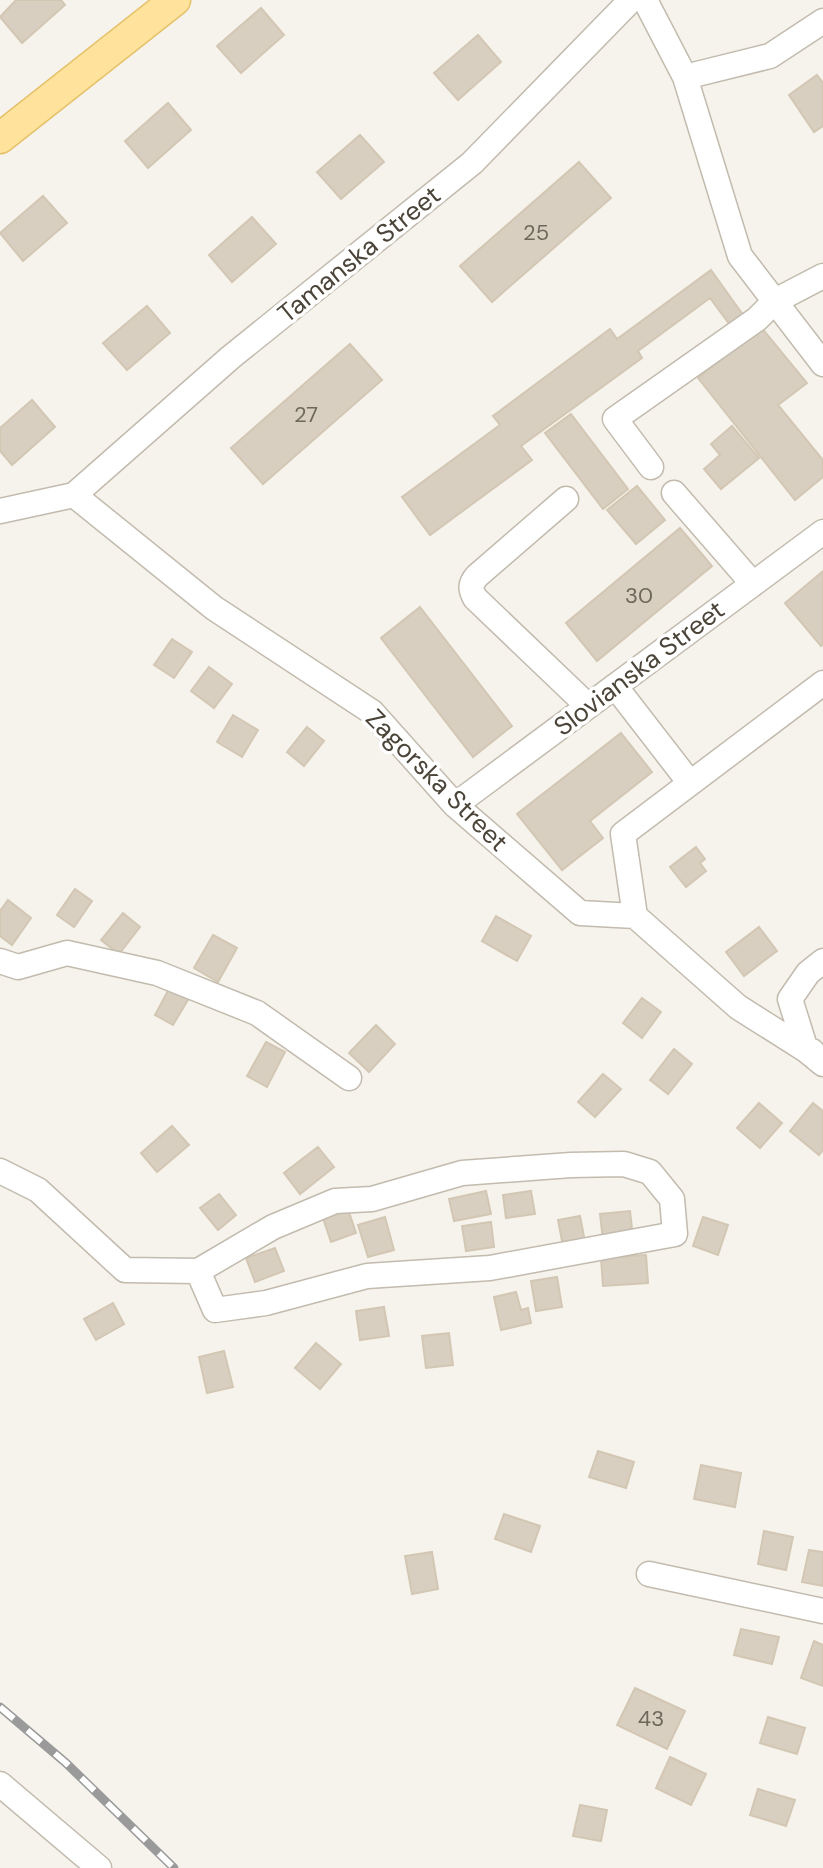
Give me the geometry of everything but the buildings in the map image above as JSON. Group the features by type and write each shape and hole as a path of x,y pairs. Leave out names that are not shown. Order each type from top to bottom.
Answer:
{"main road":[{"path":"0,138 175,0"}],"street":[{"name":"Tamanska Street","path":"74,495 231,357 472,163 631,0"},
{"path":"645,0 685,77 740,256 823,364"},
{"path":"685,77 770,56 823,21"},
{"path":"651,467 615,419 757,319 775,301 823,276"},
{"path":"674,493 753,584"},
{"path":"0,511 74,495"},
{"name":"Zagorska Street","path":"74,495 214,608 372,712 455,805 580,913 635,916"},
{"path":"566,499 477,576 470,589 475,598 588,706"},
{"name":"Slovianska Street","path":"455,805 823,532"},
{"path":"817,1056 738,1007 635,916 623,834 823,683"},
{"path":"615,686 690,783"},
{"path":"6,961 67,953 157,973 257,1013 349,1078"},
{"path":"817,1056 790,999 808,973 823,961"},
{"path":"0,1171 38,1190 125,1270 198,1271 273,1227 335,1201 372,1199 462,1173 624,1164 650,1172 672,1199 675,1234 490,1268 367,1276 266,1303 215,1310 198,1271"},
{"path":"649,1574 823,1611"},
{"path":"0,1784 99,1868"}],"railway":[{"path":"0,1707 66,1763 174,1868"}]}
